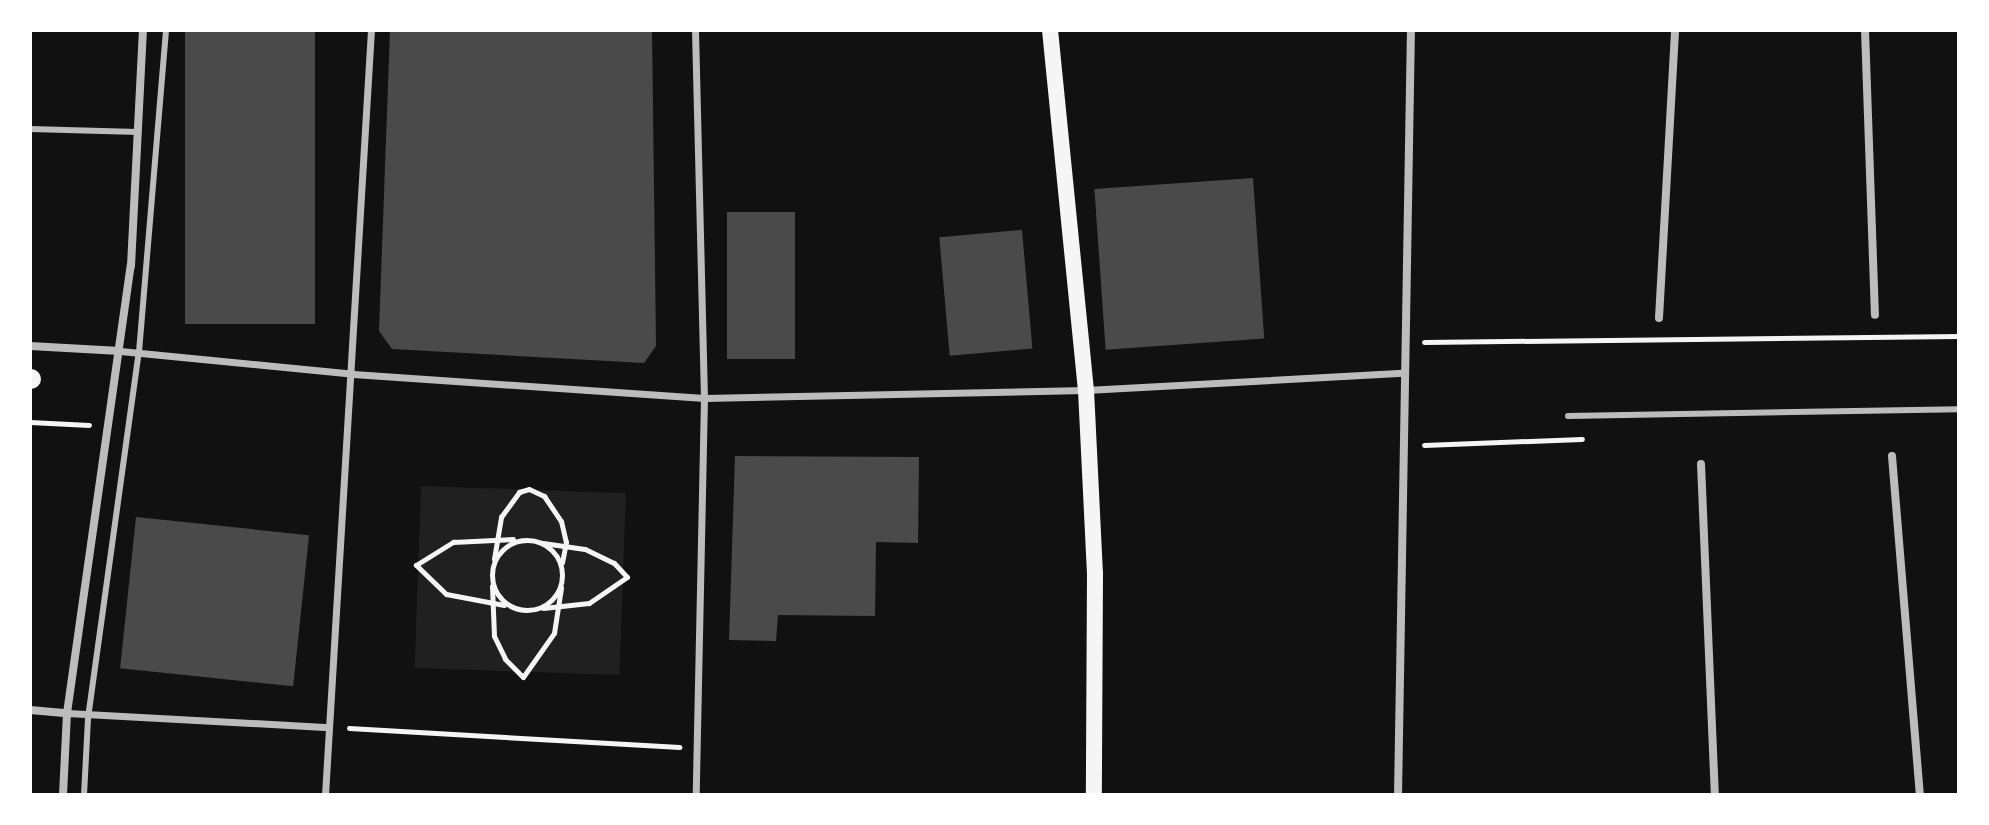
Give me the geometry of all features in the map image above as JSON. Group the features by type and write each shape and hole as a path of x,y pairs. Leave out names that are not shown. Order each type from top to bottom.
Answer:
{"main road":[{"path":"1050,30 1086,390 1095,574 1094,795"}],"street":[{"path":"63,795 67,713 120,351 139,132 143,30"},
{"path":"325,795 353,374 371,30"},
{"path":"695,30 704,398 696,795"},
{"path":"1398,795 1403,342 1411,30"},
{"path":"1659,318 1675,30"},
{"path":"1865,30 1875,315"},
{"path":"30,346 139,352 353,374 704,398 1086,390 1403,373"},
{"path":"1892,456 1920,795"},
{"path":"1701,464 1715,795"},
{"path":"30,710 88,718 329,727"}],"lane":[{"path":"84,795 88,718 139,352 166,30"},
{"path":"30,129 139,132"},
{"path":"1568,416 1959,409"}],"path":[{"path":"1403,342 1959,336"},
{"path":"30,422 109,426"},
{"path":"529,489 553,508 566,542 560,607 545,651 523,677 499,648 489,605 494,540 508,503 529,489"},
{"path":"494,561 500,550 518,539"},
{"path":"494,540 566,542 607,559 627,577 589,603 538,608 489,605 446,594 416,565 453,542 494,540"},
{"path":"543,543 562,564"},
{"path":"538,608 557,594 561,583"},
{"path":"492,584 505,605"},
{"path":"329,727 697,748"}],"shaded area":[{"path":"421,486 626,493 620,675 415,668"}],"building":[{"path":"185,30 315,30 315,324 185,324"},
{"path":"390,30 652,30 656,346 644,363 392,349 379,331"},
{"path":"1253,178 1264,339 1106,350 1094,189"},
{"path":"727,212 795,212 795,359 727,359"},
{"path":"1022,230 1032,349 950,356 939,237"},
{"path":"735,456 919,457 918,543 876,542 875,616 778,615 776,641 729,640"},
{"path":"136,517 309,535 293,686 120,668"}]}
